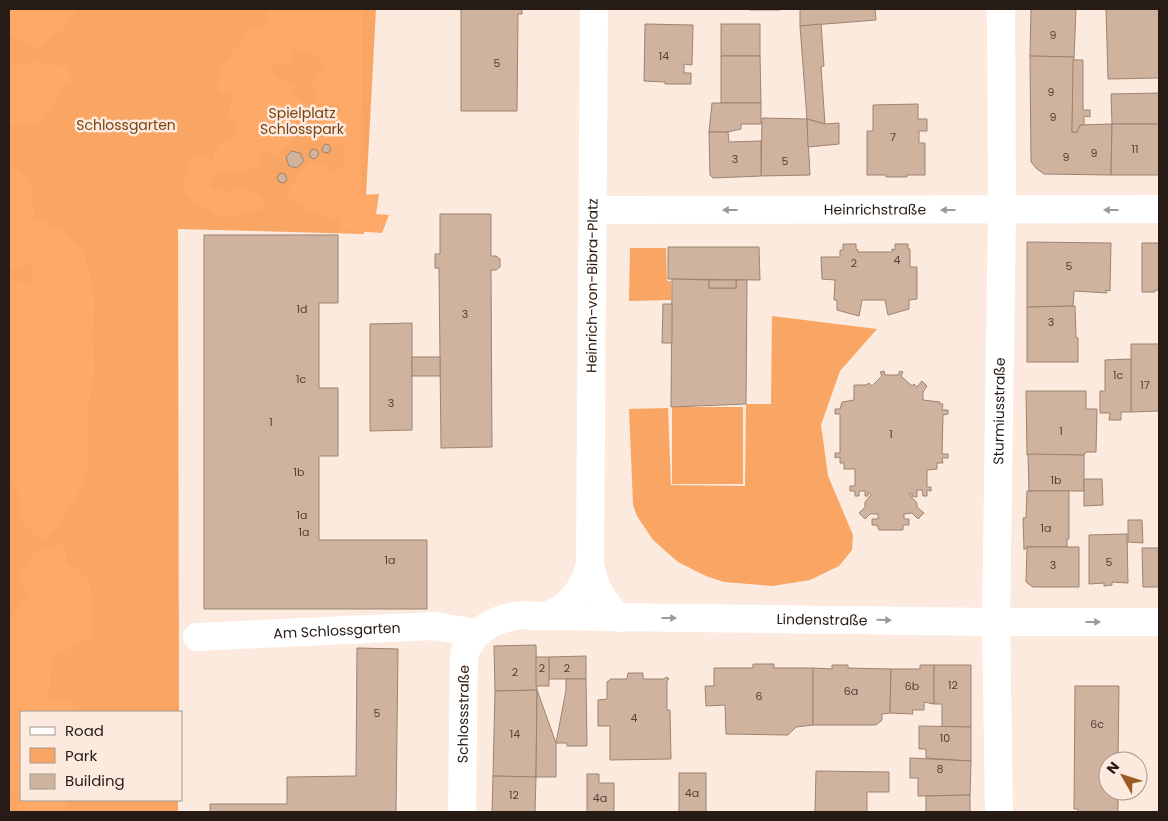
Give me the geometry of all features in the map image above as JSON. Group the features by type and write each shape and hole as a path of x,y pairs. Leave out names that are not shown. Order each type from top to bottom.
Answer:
{"street":[{"name":"Heinrich-von-Bibra-Platz","path":"594,9 590,563 593,580 599,594 608,608 620,618"},
{"name":"Sturmiusstraße","path":"999,812 996,622 1002,210 1001,9"},
{"name":"Heinrichstraße","path":"593,210 1159,209"},
{"name":"Heinrich-von-Bibra-Platz","path":"542,616 563,608 572,600 587,577 590,563"},
{"name":"Lindenstraße","path":"482,629 500,620 525,615 620,618 1159,622"},
{"name":"Am Schlossgarten","path":"197,636 434,626 482,629"},
{"name":"Schlossstraße","path":"462,812 464,654 469,642 482,629"}],"green space":[{"name":"Schlossgarten","path":"9,9 376,9 364,234 178,229 179,711 20,711 20,801 178,801 178,812 9,812"},
{"path":"630,248 666,248 667,281 671,281 671,300 629,301"},
{"path":"772,316 877,329 840,371 821,425 828,476 853,535 852,550 839,566 810,580 772,586 724,582 706,576 678,562 653,540 637,516 633,505 629,409 668,408 671,485 745,486 746,404 771,404"},
{"path":"672,407 743,407 743,484 672,484"}],"shaded area":[{"path":"9,9 77,9 64,28 39,48 16,40 9,31"},
{"path":"267,9 362,9 361,195 379,194 376,214 389,215 382,233 340,230 340,220 303,208 285,193 311,161 324,166 329,171 344,166 345,152 342,143 333,147 317,141 314,130 324,117 342,113 341,108 332,104 320,103 311,87 318,73 330,70 316,56 290,50 295,63 281,65 273,62 270,68 277,76 294,87 286,97 299,97 308,109 297,121 291,142 286,149 273,156 264,150 258,168 217,175 210,187 227,192 247,188 260,197 265,208 244,214 217,217 184,193 184,179 190,159 203,155 213,160 222,142 239,133 231,119 229,110 231,101 235,96 221,92 216,80 225,61 241,43 243,35 249,28 267,27"},
{"path":"33,62 65,66 73,80 60,87 57,98 39,122 13,124 9,122 9,69 10,66"},
{"path":"11,163 32,187 34,217 64,232 84,250 95,300 93,336 95,369 88,407 88,468 78,494 60,525 43,543 19,520 22,501 9,475 9,455 12,445 9,442 9,280 34,283 30,263 10,270 9,265 9,165"},
{"path":"63,544 68,562 88,579 93,607 91,636 52,659 48,699 78,703 80,711 20,711 20,801 68,801 62,812 17,812 18,800 9,782 9,618 28,598 17,577 36,551"}],"building":[{"path":"461,9 522,9 522,14 518,14 517,111 461,111"},
{"path":"780,9 780,10 750,10"},
{"path":"800,9 875,9 876,20 800,26"},
{"path":"1031,9 1076,9 1074,57 1030,56"},
{"path":"1106,9 1159,9 1159,78 1108,79"},
{"path":"645,24 693,25 692,65 684,64 684,73 691,73 691,84 665,84 665,82 644,81"},
{"path":"721,24 760,24 760,56 721,56"},
{"path":"821,24 824,66 821,67 825,124 807,119 800,26"},
{"path":"721,56 760,56 761,103 721,103"},
{"path":"1030,56 1074,57 1072,132 1077,132 1080,125 1112,124 1111,175 1044,174 1031,162"},
{"path":"1073,60 1083,60 1083,110 1090,110 1090,117 1084,116 1084,125 1080,125 1077,132 1072,132"},
{"path":"1159,93 1159,124 1112,124 1111,94"},
{"path":"712,103 761,103 761,124 741,124 741,129 728,132 709,132"},
{"path":"918,104 918,119 927,119 927,131 919,131 919,143 925,143 925,175 886,177 886,175 867,175 867,131 873,131 873,105"},
{"path":"762,118 807,119 810,175 761,176"},
{"path":"807,119 825,124 839,123 839,144 808,147"},
{"path":"1112,124 1159,124 1159,175 1111,175"},
{"path":"709,132 728,132 729,142 761,141 761,176 713,178 710,175"},
{"path":"325,144 329,145 331,149 328,153 323,152 322,148"},
{"path":"312,149 317,150 319,154 315,159 311,158 309,154"},
{"path":"292,151 300,153 304,161 297,168 289,166 286,157"},
{"path":"280,173 285,174 287,179 284,183 279,182 277,177"},
{"path":"440,214 491,214 491,256 496,256 500,259 500,267 496,270 491,270 492,447 441,448 439,268 435,268 435,254 440,254"},
{"path":"204,235 338,235 338,303 319,303 319,388 338,388 338,456 319,456 319,540 427,540 427,609 204,609"},
{"path":"1027,242 1111,243 1110,291 1105,290 1107,293 1074,291 1073,306 1027,307"},
{"path":"1142,243 1159,243 1159,290 1155,290 1155,292 1142,292"},
{"path":"843,244 856,244 858,252 892,252 892,249 895,250 895,244 908,244 908,249 910,249 910,267 917,267 917,299 909,300 909,309 888,315 885,300 862,300 859,316 837,310 837,300 834,300 835,280 822,279 821,257 840,257 840,250 843,250"},
{"path":"668,247 759,247 760,280 668,279"},
{"path":"672,279 709,280 709,288 736,288 736,280 747,280 746,404 671,407"},
{"path":"709,280 736,280 736,288 709,288"},
{"path":"663,304 672,304 672,343 662,343"},
{"path":"1075,306 1078,362 1027,362 1027,307"},
{"path":"412,323 412,430 370,431 370,324"},
{"path":"1131,344 1159,344 1159,411 1131,412"},
{"path":"412,357 440,357 440,376 412,376"},
{"path":"1131,359 1131,412 1121,412 1121,420 1109,420 1110,413 1100,413 1100,391 1105,391 1105,360"},
{"path":"884,371 885,375 898,375 900,371 903,372 901,376 912,386 914,384 917,387 922,381 927,386 923,392 923,400 940,402 940,404 943,404 942,410 948,410 948,414 943,415 942,454 948,454 948,458 942,458 943,463 937,463 937,469 927,470 927,487 931,487 931,491 927,490 927,496 923,496 922,490 917,490 917,497 912,496 912,493 909,494 917,503 917,507 924,513 918,519 912,513 904,514 904,519 909,519 909,525 903,525 903,530 879,530 877,525 872,525 872,519 878,519 878,514 870,514 865,519 859,513 865,507 865,502 871,495 868,492 868,496 865,496 865,491 859,491 859,496 855,496 855,491 850,491 850,486 855,486 855,469 844,469 844,463 840,463 840,457 835,458 835,453 840,453 840,414 835,414 835,409 840,409 842,402 854,400 854,385 866,385 869,383 872,386 882,376 880,372"},
{"path":"1026,391 1086,391 1086,409 1097,409 1096,452 1086,452 1084,455 1027,455"},
{"path":"1028,454 1084,455 1084,491 1029,491"},
{"path":"1084,479 1102,479 1103,505 1084,506"},
{"path":"1027,491 1069,491 1069,539 1067,539 1067,547 1027,547 1024,550 1023,518 1026,518"},
{"path":"1128,520 1142,520 1143,543 1128,542"},
{"path":"1127,534 1128,583 1112,582 1112,585 1104,586 1104,583 1089,584 1089,535"},
{"path":"1027,547 1079,547 1079,587 1033,587 1026,582"},
{"path":"1142,548 1159,548 1159,587 1143,587"},
{"path":"536,645 537,690 495,691 494,646"},
{"path":"357,648 398,649 396,812 210,812 210,804 287,804 287,777 356,776"},
{"path":"586,656 586,679 549,679 549,657"},
{"path":"536,657 549,657 549,686 536,686"},
{"path":"753,664 774,664 774,668 813,668 813,725 796,727 788,735 726,734 725,705 706,706 705,686 714,686 714,668 753,668"},
{"path":"832,665 848,665 848,668 891,669 890,713 882,714 882,720 876,725 813,725 813,668 832,669"},
{"path":"920,665 934,665 934,704 924,702 924,710 912,710 913,714 890,713 891,669 920,669"},
{"path":"934,665 971,665 971,727 942,727 942,704 934,704"},
{"path":"628,673 643,673 643,679 664,679 667,677 669,679 667,681 667,710 670,710 671,759 610,760 610,726 598,726 598,700 607,699 607,682 611,679 627,679"},
{"path":"566,679 586,679 587,746 567,746 567,743 556,743 566,690"},
{"path":"1075,686 1119,686 1118,751 1098,751 1098,801 1118,801 1118,812 1078,812 1078,809 1074,809"},
{"path":"537,690 536,777 493,776 495,691"},
{"path":"537,690 556,743 556,777 536,777"},
{"path":"919,726 971,727 971,761 926,758 926,749 919,749"},
{"path":"910,758 971,761 970,795 918,796 918,778 910,778"},
{"path":"816,771 889,772 889,792 867,792 867,812 815,812"},
{"path":"679,773 706,773 706,812 679,812"},
{"path":"587,774 599,774 599,783 614,783 614,812 587,812"},
{"path":"493,776 536,777 535,812 492,812"},
{"path":"970,795 970,812 926,812 926,796"}],"park label":[{"name":"Spielplatz Schlosspark","path":"302,122"}]}
